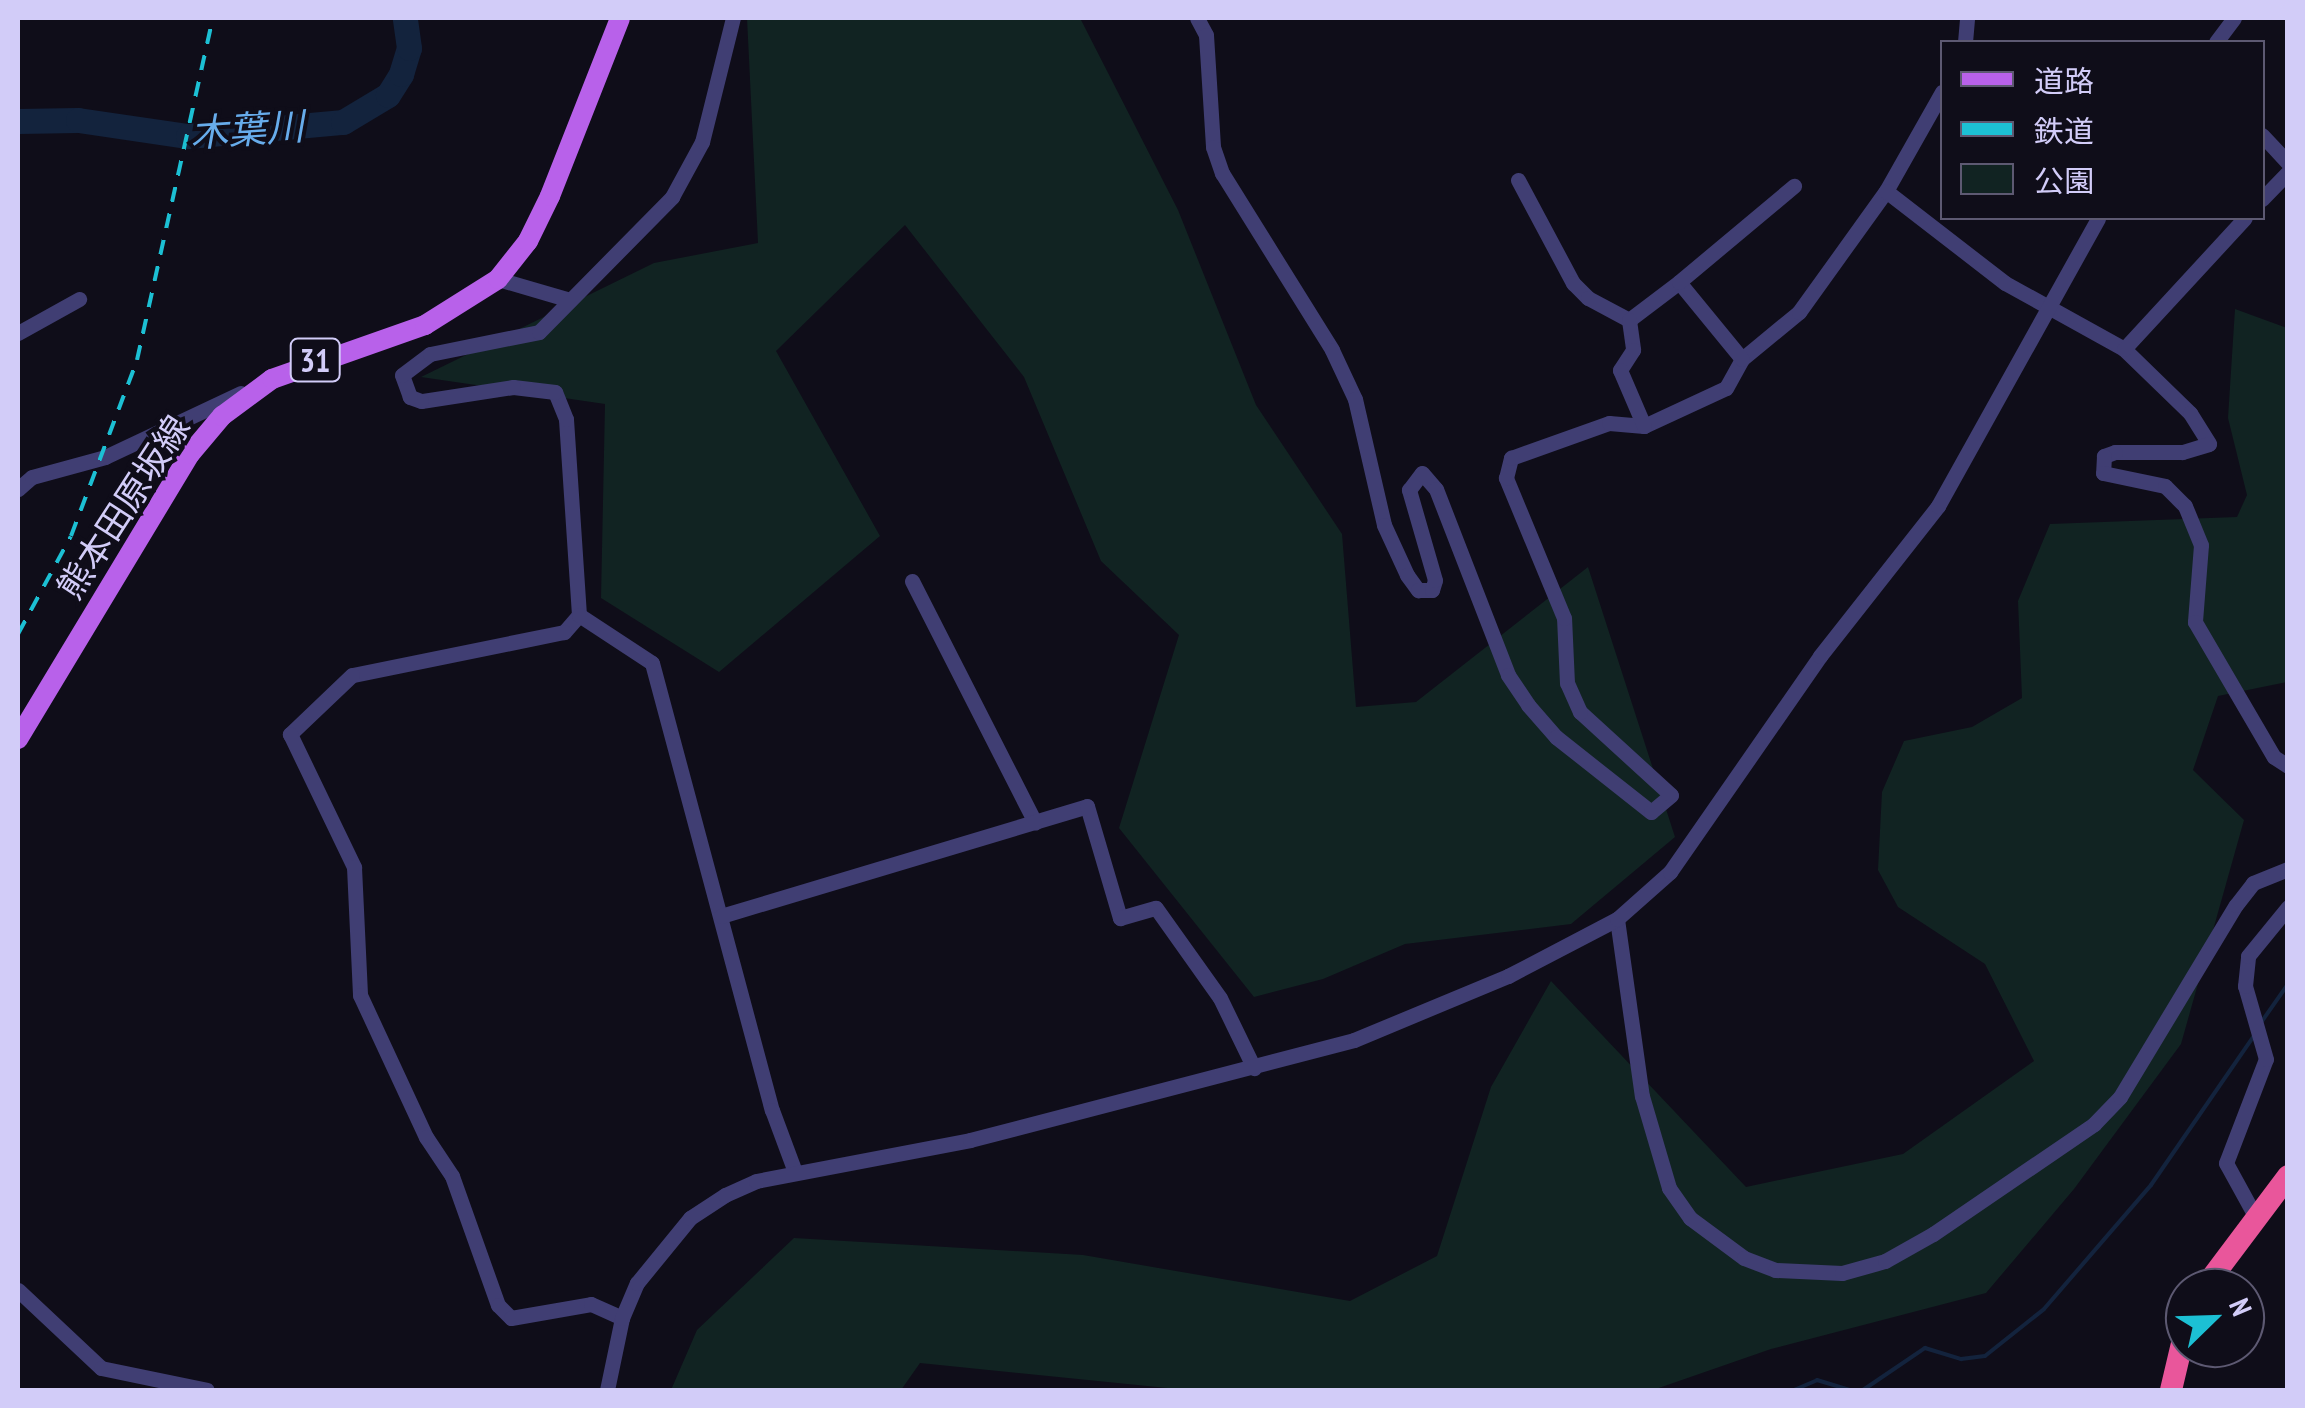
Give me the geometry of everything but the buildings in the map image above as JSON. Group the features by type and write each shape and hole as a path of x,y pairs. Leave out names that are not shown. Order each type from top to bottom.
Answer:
{"highway":[{"path":"2218,1268 2254,1214 2288,1176"}],"main road":[{"name":"熊本田原坂線","path":"18,738 190,454 222,416 272,379 425,324 498,279 528,241 550,196 620,18"}],"street":[{"path":"622,1318 591,1304 511,1318 498,1305 452,1176 426,1136 360,995 354,867 290,734 352,675 564,632 579,616 566,420 556,392 513,387 420,402 410,397 402,375 410,362 430,354 539,332 691,171 733,18"},
{"path":"1198,18 1206,35 1218,160 1332,350 1355,399 1384,526 1408,575 1418,590 1432,590 1434,580 1409,490 1422,473 1436,489 1481,612 1528,706 1580,757 1651,812 1672,795 1580,712 1568,683 1564,618 1506,478 1518,451 1609,423 1644,426 1726,388 1742,359 1799,312 1886,191 1940,96"},
{"path":"2218,40 2234,18"},
{"path":"2265,138 2288,163"},
{"path":"2265,196 2288,172"},
{"path":"1518,180 1573,283 1628,320 1633,350 1620,370 1644,426"},
{"path":"1628,320 1680,282 1794,186"},
{"path":"1886,191 2005,284 2124,349 2158,376 2209,444 2182,452 2115,452 2104,456 2103,473 2164,486 2184,506 2201,545 2195,622 2274,757 2288,766"},
{"path":"607,1390 622,1318 658,1252 690,1218 740,1188 795,1172 970,1140 1354,1040 1508,976 1617,919 1670,872 1820,656 1938,506 2044,304 2097,220"},
{"path":"2124,349 2244,220"},
{"path":"498,279 570,300"},
{"path":"1680,282 1742,359"},
{"path":"18,333 80,299"},
{"path":"18,489 32,477 106,457 272,379"},
{"path":"912,582 1034,822"},
{"path":"579,616 652,663 772,1110 795,1172"},
{"path":"722,916 1087,806 1120,918 1156,908 1220,998 1254,1068"},
{"path":"1617,919 1642,1096 1670,1188 1690,1218 1744,1258 1774,1270 1842,1273 1885,1261 1933,1234 2094,1124 2120,1097 2236,905 2253,883 2288,869"},
{"path":"2254,1214 2226,1162 2266,1059 2245,986 2248,956 2288,907"},
{"path":"18,1290 101,1368 207,1390"}],"green space":[{"path":"747,18 1080,18 1178,210 1256,405 1342,534 1356,707 1416,702 1588,567 1675,837 1571,924 1405,944 1323,979 1254,997 1119,828 1179,635 1101,561 1024,377 905,225 776,351 880,536 719,672 601,598 605,404 421,377 654,263 758,243"},
{"path":"2235,309 2287,328 2287,682 2218,696 2193,770 2244,820 2181,1044 2074,1189 1986,1293 1771,1349 1653,1390 1187,1390 920,1363 901,1390 671,1390 697,1330 794,1238 1083,1255 1350,1301 1437,1256 1491,1087 1551,981 1746,1187 1903,1154 2034,1061 1985,964 1898,907 1878,870 1882,792 1904,741 1972,727 2022,698 2018,601 2050,524 2237,517 2247,495 2228,418"}],"waterway":[{"name":"木葉川","path":"18,121 78,120 188,136 343,122 388,95 401,74 409,48 405,18"},
{"path":"2260,1024 2288,984"},
{"path":"1863,1390 1925,1348 1961,1359 1985,1356 2044,1309 2151,1185 2253,1037"},
{"path":"1794,1390 1817,1380 1850,1390"}],"railway":[{"path":"18,634 71,536 137,360 213,18"}]}
